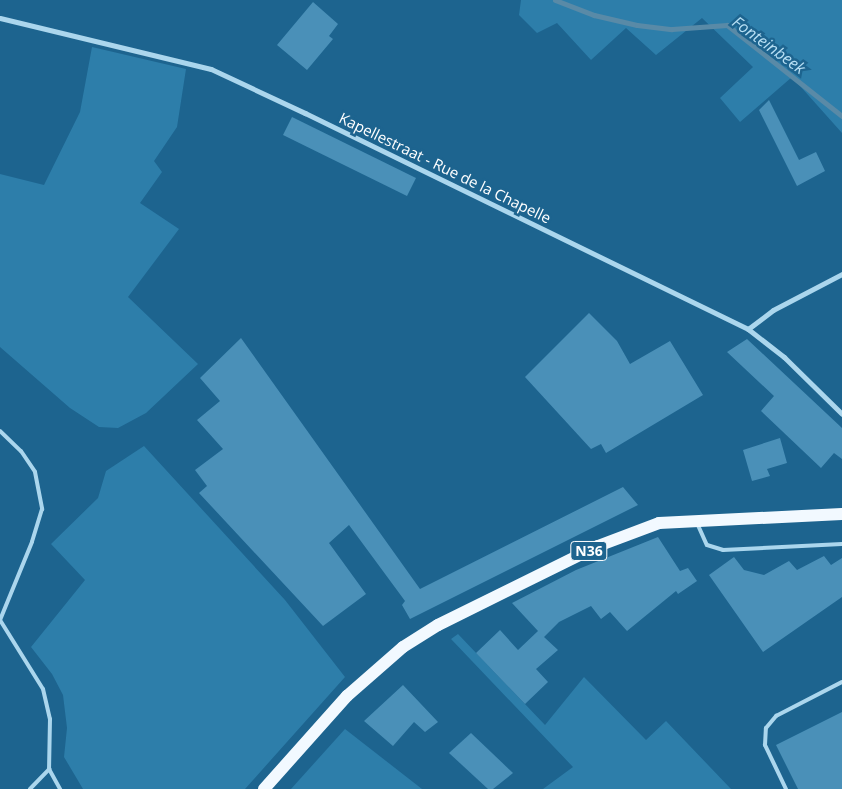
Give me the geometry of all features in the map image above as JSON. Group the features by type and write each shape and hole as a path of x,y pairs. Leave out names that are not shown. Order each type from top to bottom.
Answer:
{"main road":[{"name":"N36","path":"264,789 364,678 420,635 632,531 659,524 696,521 842,514"}],"street":[{"name":"Kapellestraat - Rue de la Chapelle","path":"0,18 210,69 748,329 784,357 842,414"},
{"path":"748,329 773,310 842,274"}],"lane":[{"path":"0,430 21,451 35,472 42,508 32,542 0,620 43,688 50,718 49,769 60,789"},
{"path":"696,521 707,545 717,550 842,544"},
{"path":"786,789 765,745 766,728 776,716 842,682"},
{"path":"30,789 49,769"}],"shaded area":[{"path":"521,0 842,0 842,133 792,77 740,122 720,98 753,67 702,18 656,55 626,28 591,60 557,23 537,33 519,15"},
{"path":"92,47 186,69 177,127 154,161 162,172 140,203 179,229 128,297 198,364 146,413 118,428 99,427 70,408 0,347 0,174 44,185 80,112"},
{"path":"144,446 285,600 345,677 245,789 83,789 64,757 67,728 63,695 52,674 31,647 85,580 51,544 98,498 106,471"},
{"path":"458,634 545,725 584,677 646,740 666,721 731,789 543,789 573,767 451,639"},
{"path":"345,729 422,789 291,789"}],"building":[{"path":"313,2 338,24 329,36 333,39 307,70 277,45"},
{"path":"769,100 799,160 816,152 825,171 797,186 759,110"},
{"path":"292,117 416,178 407,196 283,135"},
{"path":"589,313 617,341 630,364 670,341 703,395 606,453 601,444 591,449 525,377"},
{"path":"241,338 420,589 623,487 638,505 410,619 402,605 405,601 349,525 329,543 366,594 323,626 199,493 207,486 195,470 223,449 197,420 220,401 200,378"},
{"path":"747,339 842,428 842,459 834,453 821,468 761,411 774,396 727,352"},
{"path":"780,438 787,463 767,469 770,476 752,481 743,450"},
{"path":"658,537 680,571 688,568 697,581 678,594 676,591 627,631 610,612 601,619 591,606 559,622 544,637 558,650 536,669 548,682 525,704 476,653 500,630 518,650 538,631 512,603 576,570"},
{"path":"824,556 831,565 842,558 842,597 763,652 709,575 734,557 744,570 764,575 789,561 797,570"},
{"path":"403,685 438,722 425,732 414,722 393,746 364,721"},
{"path":"842,712 842,789 798,789 776,745"},
{"path":"471,733 513,773 493,789 488,789 449,753"}],"waterway":[{"name":"Fonteinbeek","path":"555,0 594,15 637,25 672,29 727,25 842,116"}]}
